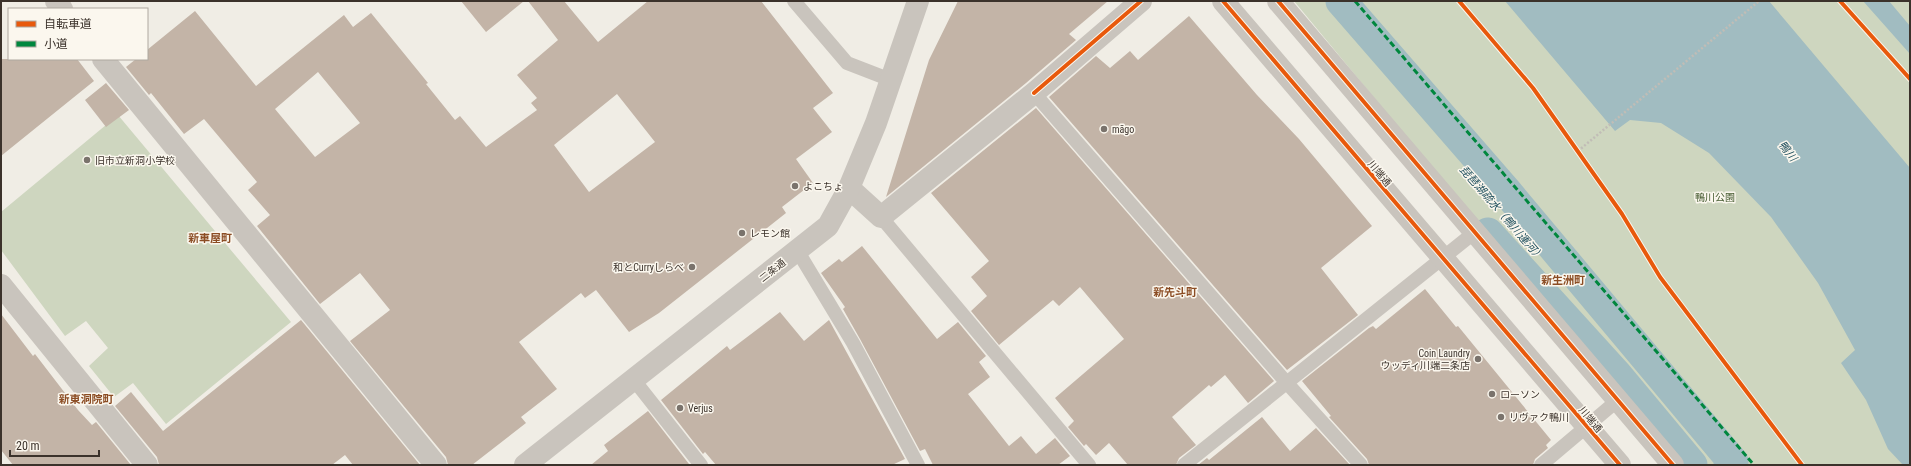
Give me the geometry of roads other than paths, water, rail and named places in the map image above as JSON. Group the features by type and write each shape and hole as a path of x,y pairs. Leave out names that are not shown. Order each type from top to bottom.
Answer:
{"street":[{"name":"二条通","path":"525,465 828,226 849,188 876,123 918,1"},
{"path":"849,188 881,217 1034,93 1141,1"},
{"name":"川端通","path":"1223,1 1620,465"},
{"path":"1278,1 1673,465"},
{"path":"104,60 436,465"},
{"path":"1,285 147,465"}],"lane":[{"path":"794,1 847,63 891,80"},
{"path":"1034,93 1286,382 1361,465"},
{"path":"881,217 1089,465"},
{"path":"1184,465 1475,232"},
{"path":"797,250 853,342 918,465"},
{"path":"634,380 701,465"},
{"path":"1541,465 1618,400"}],"water":[{"name":"鴨川","path":"1505,1 1769,1 1910,168 1910,465 1903,465 1888,449 1866,400 1841,363 1855,350 1818,283 1771,217 1709,153 1661,123 1630,120 1615,131"},
{"path":"1863,1 1889,1 1910,26 1910,54"}],"waterway":[{"path":"1341,1 1507,192 1733,462 1729,465"},
{"path":"1488,233 1617,375 1692,465"}],"place":[{"name":"māgo","path":"1104,129"},
{"name":"旧市立新洞小学校","path":"87,160"},
{"name":"よこちょ","path":"795,186"},
{"name":"レモン館","path":"742,233"},
{"name":"和とCurryしらべ","path":"692,267"},
{"name":"Coin Laundry ウッディ川端二条店","path":"1478,359"},
{"name":"ローソン","path":"1492,394"},
{"name":"Verjus","path":"680,408"},
{"name":"リヴァク鴨川","path":"1501,417"}],"district":[{"name":"新車屋町","path":"210,238"},
{"name":"新生洲町","path":"1563,280"},
{"name":"新先斗町","path":"1175,292"},
{"name":"新東洞院町","path":"86,399"}],"park label":[{"name":"鴨川公園","path":"1715,197"}],"water label":[{"name":"琵琶湖疏水（鴨川運河）","path":"1502,213"}]}
